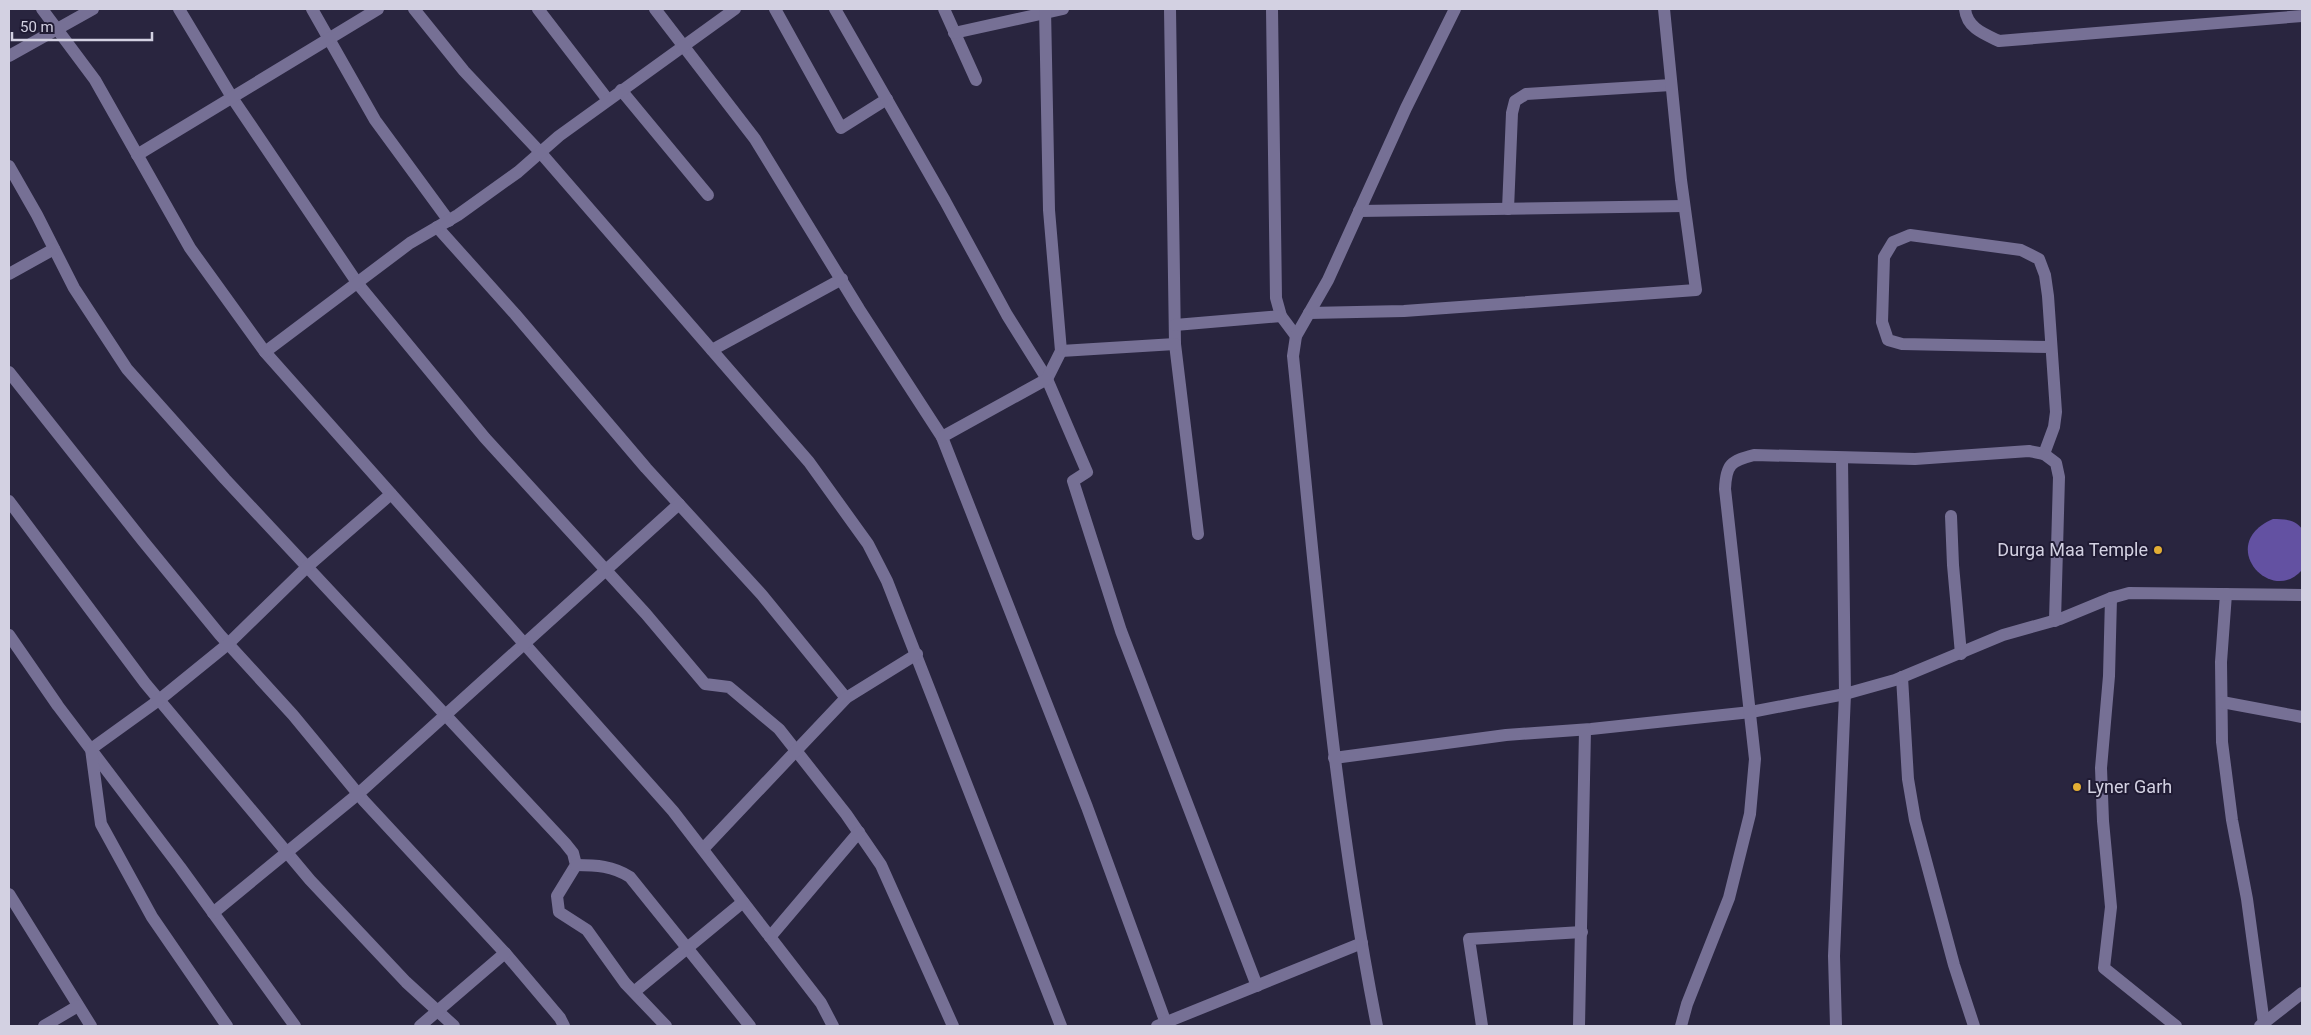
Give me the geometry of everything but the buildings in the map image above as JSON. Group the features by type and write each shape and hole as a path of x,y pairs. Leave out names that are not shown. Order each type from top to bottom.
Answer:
{"street":[{"path":"42,9 95,80 190,248 264,352 673,811 821,1003 833,1026"},
{"path":"9,56 93,9"},
{"path":"179,9 233,99 358,284 484,438 607,571 705,684 729,687 779,729 859,832 881,865 953,1026"},
{"path":"312,9 374,120 443,224 679,504 762,595 846,698"},
{"path":"138,155 233,99 378,9"},
{"path":"414,9 464,71 540,152 809,462 868,544 887,581 1061,1026"},
{"path":"538,9 608,100"},
{"path":"654,9 755,139 942,437 1087,807 1163,1025 1362,944"},
{"path":"264,352 358,284 410,243 443,224 518,172 559,136 735,9"},
{"path":"775,9 841,128 887,99"},
{"path":"835,9 1007,315 1047,379 1087,472 1073,481 1121,631 1257,986"},
{"path":"944,9 976,80"},
{"path":"954,33 1045,10 1063,9"},
{"path":"1170,9 1174,344 1198,534"},
{"path":"1272,9 1276,298 1281,316 1296,336"},
{"path":"1377,1026 1362,944 1334,758 1293,356 1296,336 1328,280 1406,108 1455,9"},
{"path":"1309,313 1404,311 1696,290 1684,206 1664,9"},
{"path":"1965,9 1976,31 1999,41 2302,16"},
{"path":"942,437 1047,379 1061,350 1050,210 1045,10"},
{"path":"1508,209 1512,113 1515,101 1526,94 1671,85"},
{"path":"621,90 708,195"},
{"path":"9,166 37,215 74,288 127,369 225,480 444,715 546,819 573,853 576,865 557,896 559,912 587,930 634,992 666,1026"},
{"path":"1359,211 1684,206"},
{"path":"2044,454 2054,427 2056,412 2050,347 2048,296 2045,275 2039,260 2021,250 1910,235 1893,242 1884,257 1882,322 1888,340 1902,344 2050,347"},
{"path":"9,274 54,249"},
{"path":"712,350 842,279"},
{"path":"1175,325 1281,316"},
{"path":"1061,350 1174,344"},
{"path":"9,372 142,541 228,644 292,715 358,794 505,953 562,1025"},
{"path":"1681,1026 1687,1004 1729,898 1750,814 1755,759 1725,489 1726,472 1735,460 1754,455 1915,459 2029,451 2044,454 2056,463 2058,477 2055,620"},
{"path":"1836,1026 1834,956 1845,694 1842,458"},
{"path":"91,749 159,700 228,644 307,567 391,494"},
{"path":"9,501 159,700 310,880 406,982 454,1026"},
{"path":"213,913 358,794 524,642 607,571 679,504"},
{"path":"1950,516 1952,566 1961,654"},
{"path":"1334,758 1506,735 1585,730 1751,712 1845,694 1902,677 2003,635 2055,620 2129,593 2302,595"},
{"path":"2226,594 2221,662 2222,742 2232,820 2247,899 2262,1025"},
{"path":"2111,598 2109,676 2101,768 2103,821 2111,907 2104,968 2176,1026"},
{"path":"9,635 295,1026"},
{"path":"702,849 846,698 916,654"},
{"path":"1902,677 1908,779 1915,820 1954,965 1974,1026"},
{"path":"2222,702 2302,718"},
{"path":"1580,1026 1585,730"},
{"path":"91,749 101,824 152,917 227,1026"},
{"path":"770,937 859,832"},
{"path":"576,865 602,866 619,870 630,877 750,1026"},
{"path":"9,896 91,1026"},
{"path":"634,992 743,902"},
{"path":"1482,1026 1469,939 1582,932"},
{"path":"420,1026 505,953"},
{"path":"2262,1025 2302,993"},
{"path":"44,1026 78,1006"}],"shaded area":[{"path":"2273,519 2293,521 2302,529 2302,570 2289,579 2276,581 2264,576 2254,567 2249,556 2249,543 2256,530"}],"place":[{"name":"Durga Maa Temple","path":"2158,550"},
{"name":"Lyner Garh","path":"2077,787"}]}
